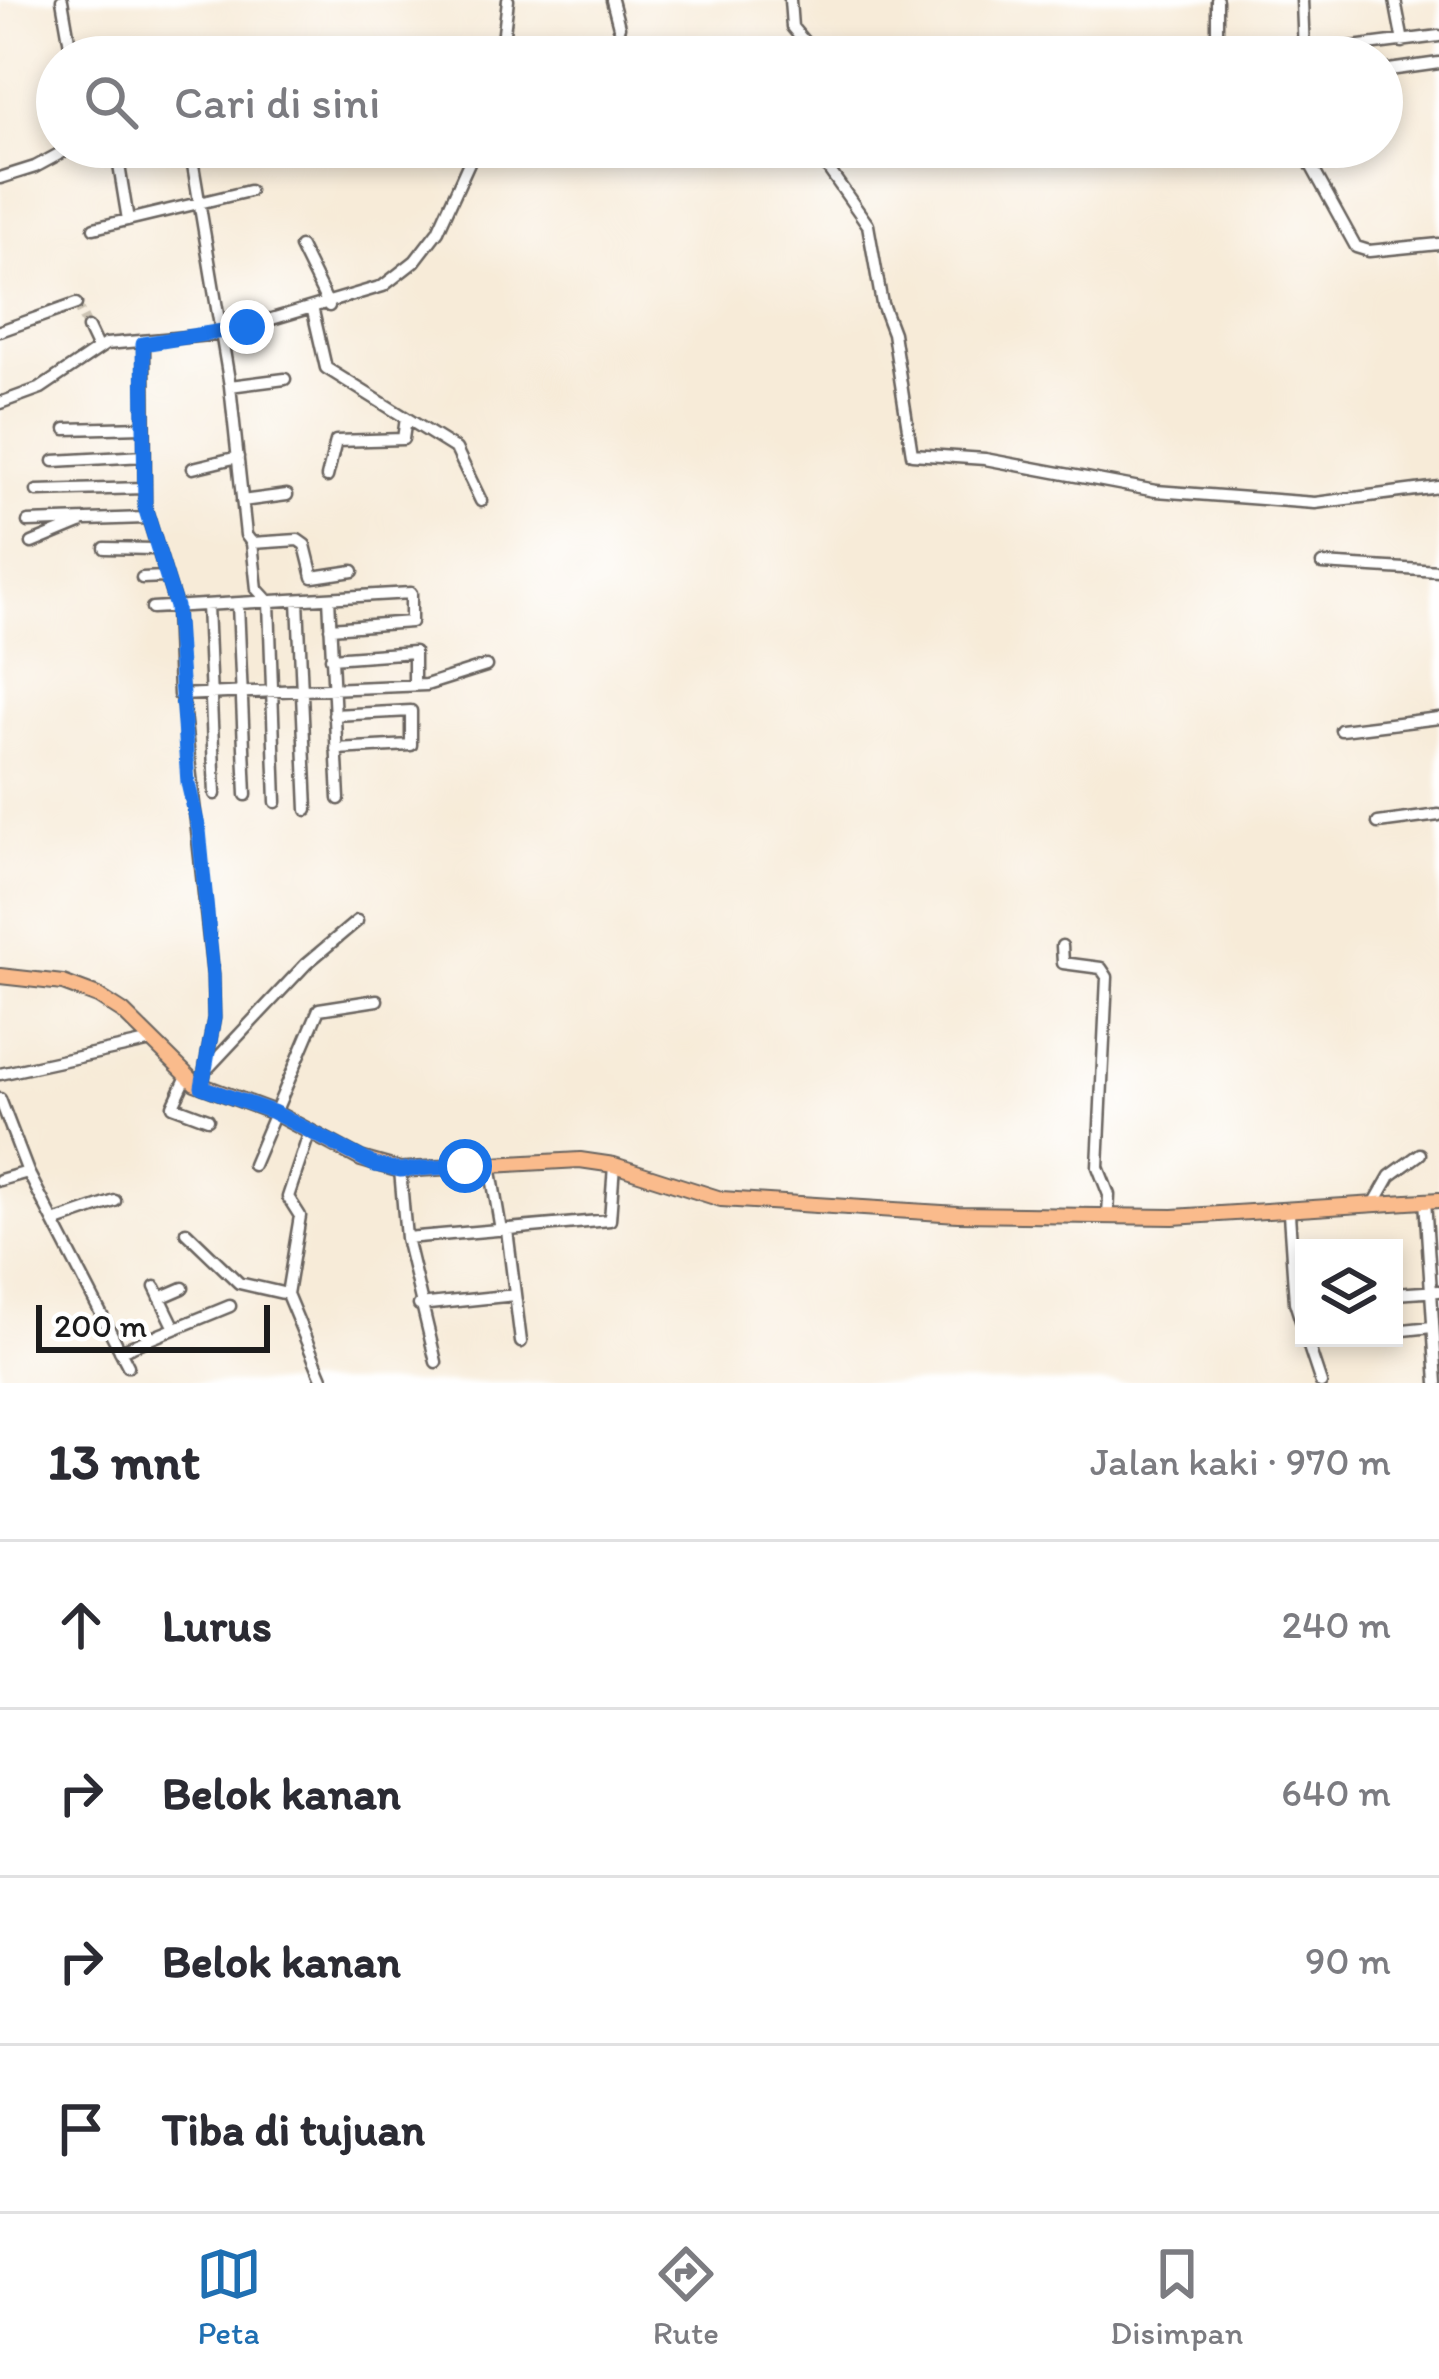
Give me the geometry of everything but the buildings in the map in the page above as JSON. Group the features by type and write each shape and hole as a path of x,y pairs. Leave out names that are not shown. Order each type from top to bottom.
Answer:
{"main road":[{"path":"0,976 85,990 123,1012 202,1087 273,1112 361,1159 400,1170 568,1160 614,1165 735,1201 1108,1217 1289,1214 1432,1200"}],"street":[{"path":"62,0 68,36"},
{"path":"504,36 508,0"},
{"path":"612,0 620,27"},
{"path":"790,0 792,27 800,36"},
{"path":"1217,0 1217,36"},
{"path":"1302,0 1303,36"},
{"path":"1395,0 1402,36"},
{"path":"1403,42 1439,36"},
{"path":"1403,68 1439,63"},
{"path":"0,178 36,166"},
{"path":"119,168 128,220"},
{"path":"194,168 257,589 268,602 276,802"},
{"path":"0,403 40,388 114,342 143,344 220,334 313,311 383,286 415,261 438,231 466,168"},
{"path":"828,168 868,225 882,304 893,334 912,454 985,459 1156,491 1315,503 1439,488"},
{"path":"1312,168 1356,247 1369,251 1439,244"},
{"path":"94,228 250,191"},
{"path":"300,247 329,306"},
{"path":"0,331 76,304"},
{"path":"313,311 326,368 456,449 481,501"},
{"path":"88,328 98,349"},
{"path":"143,344 146,518 176,607 213,975 202,1087"},
{"path":"230,386 284,379"},
{"path":"328,477 338,440 403,439 406,418"},
{"path":"66,429 144,427"},
{"path":"54,460 144,456"},
{"path":"193,468 238,457"},
{"path":"37,490 144,488"},
{"path":"242,501 287,495"},
{"path":"28,522 146,518"},
{"path":"32,543 89,520"},
{"path":"252,543 298,540 305,545 313,578 353,571"},
{"path":"105,548 154,549"},
{"path":"1322,564 1439,572"},
{"path":"142,578 165,577"},
{"path":"152,608 411,593 411,622 330,628"},
{"path":"329,598 339,799"},
{"path":"298,600 308,810"},
{"path":"238,604 246,795"},
{"path":"207,605 215,794"},
{"path":"331,658 414,652 414,682"},
{"path":"182,695 426,685 486,666"},
{"path":"334,716 412,711 411,746 336,749"},
{"path":"1341,730 1439,718"},
{"path":"1378,823 1439,815"},
{"path":"207,1068 306,964 357,921"},
{"path":"1062,946 1062,962 1101,968 1108,981 1098,1167 1109,1196 1108,1217"},
{"path":"253,1165 319,1009 377,1000"},
{"path":"0,1074 152,1041"},
{"path":"187,1076 174,1109 208,1119"},
{"path":"0,1099 28,1172 128,1366"},
{"path":"310,1131 288,1197 300,1221 287,1294 324,1383"},
{"path":"1373,1204 1390,1176 1420,1154"},
{"path":"490,1165 521,1342"},
{"path":"406,1238 610,1220 614,1165"},
{"path":"400,1170 406,1238 436,1362"},
{"path":"0,1180 28,1172"},
{"path":"1432,1200 1437,1383"},
{"path":"54,1222 116,1201"},
{"path":"1289,1214 1295,1267"},
{"path":"186,1232 239,1282 287,1294"},
{"path":"173,1326 158,1293 183,1288"},
{"path":"1403,1293 1434,1291"},
{"path":"419,1305 514,1295"},
{"path":"120,1351 230,1306"},
{"path":"1403,1330 1432,1327"},
{"path":"1310,1347 1322,1383"}],"tunnel":[{"path":"76,304 88,328"}],"route":[{"path":"247,327 143,344 145,507 151,539 176,607 179,695 213,975 214,1018 202,1087 273,1112 375,1165 400,1170 465,1166"}]}
